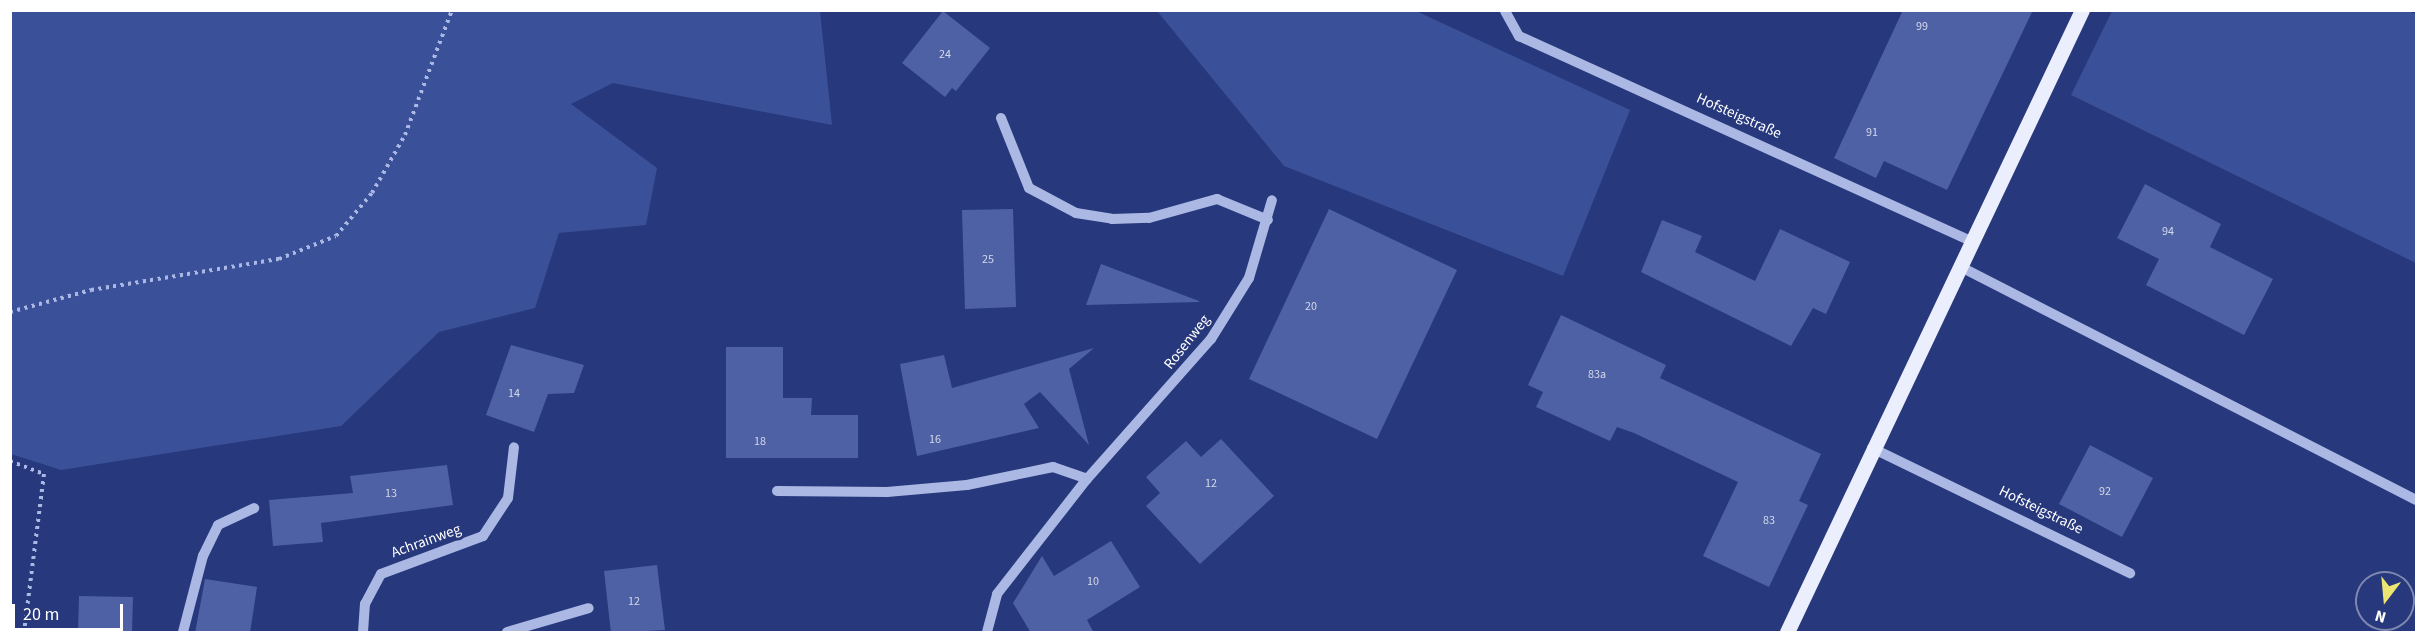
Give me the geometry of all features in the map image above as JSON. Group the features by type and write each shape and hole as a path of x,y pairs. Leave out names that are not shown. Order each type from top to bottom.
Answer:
{"main road":[{"path":"1787,633 1970,241 2082,10"}],"street":[{"name":"Hofsteigstraße","path":"1505,11 1519,36 1970,241"},
{"path":"1001,118 1029,188 1076,213 1112,219 1149,218 1217,199 1268,220"},
{"name":"Rosenweg","path":"987,633 997,594 1088,479 1211,339 1249,278 1268,220 1272,200"},
{"path":"1959,266 2416,500"},
{"name":"Achrainweg","path":"363,633 364,604 381,574 483,537 508,498 514,447"},
{"name":"Hofsteigstraße","path":"1872,448 2130,573"},
{"path":"777,491 910,490 968,485 1053,467 1088,479"},
{"path":"183,633 203,556 219,525 254,508"},
{"path":"507,633 589,608"}],"path":[{"path":"10,312 91,290 279,259 336,236 372,193 405,135 436,44 452,10"},
{"path":"10,461 44,474 24,633"}],"shaded area":[{"path":"11,10 820,11 832,125 613,83 571,104 657,168 646,225 559,233 535,308 439,332 341,426 61,470 11,454"},
{"path":"1157,11 1416,11 1630,110 1563,276 1284,166"},
{"path":"2112,11 2408,11 2416,14 2416,263 2071,95"}],"building":[{"path":"1903,10 2033,10 1947,190 1884,161 1876,178 1834,158"},
{"path":"943,11 990,48 956,91 952,88 945,97 902,63"},
{"path":"2145,184 2221,224 2210,247 2273,279 2244,335 2146,285 2159,259 2117,238"},
{"path":"1013,209 1016,307 965,309 962,210"},
{"path":"1329,209 1457,270 1377,439 1249,379"},
{"path":"1662,220 1702,236 1695,252 1755,281 1780,229 1850,262 1826,314 1813,308 1791,346 1641,272"},
{"path":"1101,264 1199,301 1199,302 1086,305"},
{"path":"1561,315 1666,365 1660,378 1821,454 1799,501 1808,505 1769,587 1703,556 1738,482 1634,433 1617,427 1610,441 1536,407 1543,392 1528,385"},
{"path":"511,345 584,365 574,393 548,394 534,432 486,415"},
{"path":"726,347 783,347 783,398 812,398 811,415 858,415 858,458 726,458"},
{"path":"1094,348 1069,369 1089,445 1040,392 1024,404 1039,428 917,456 900,364 944,355 952,388"},
{"path":"1221,439 1274,496 1200,564 1146,506 1160,493 1146,477 1186,441 1201,457"},
{"path":"2090,445 2153,478 2122,537 2059,504"},
{"path":"447,465 453,505 321,523 323,542 273,546 269,500 353,493 350,476"},
{"path":"1111,541 1140,587 1087,620 1094,633 1031,633 1013,603 1042,556 1054,576"},
{"path":"657,565 665,630 611,633 604,571"},
{"path":"205,579 257,587 250,633 195,633"},
{"path":"79,596 133,597 132,633 78,633"}]}
